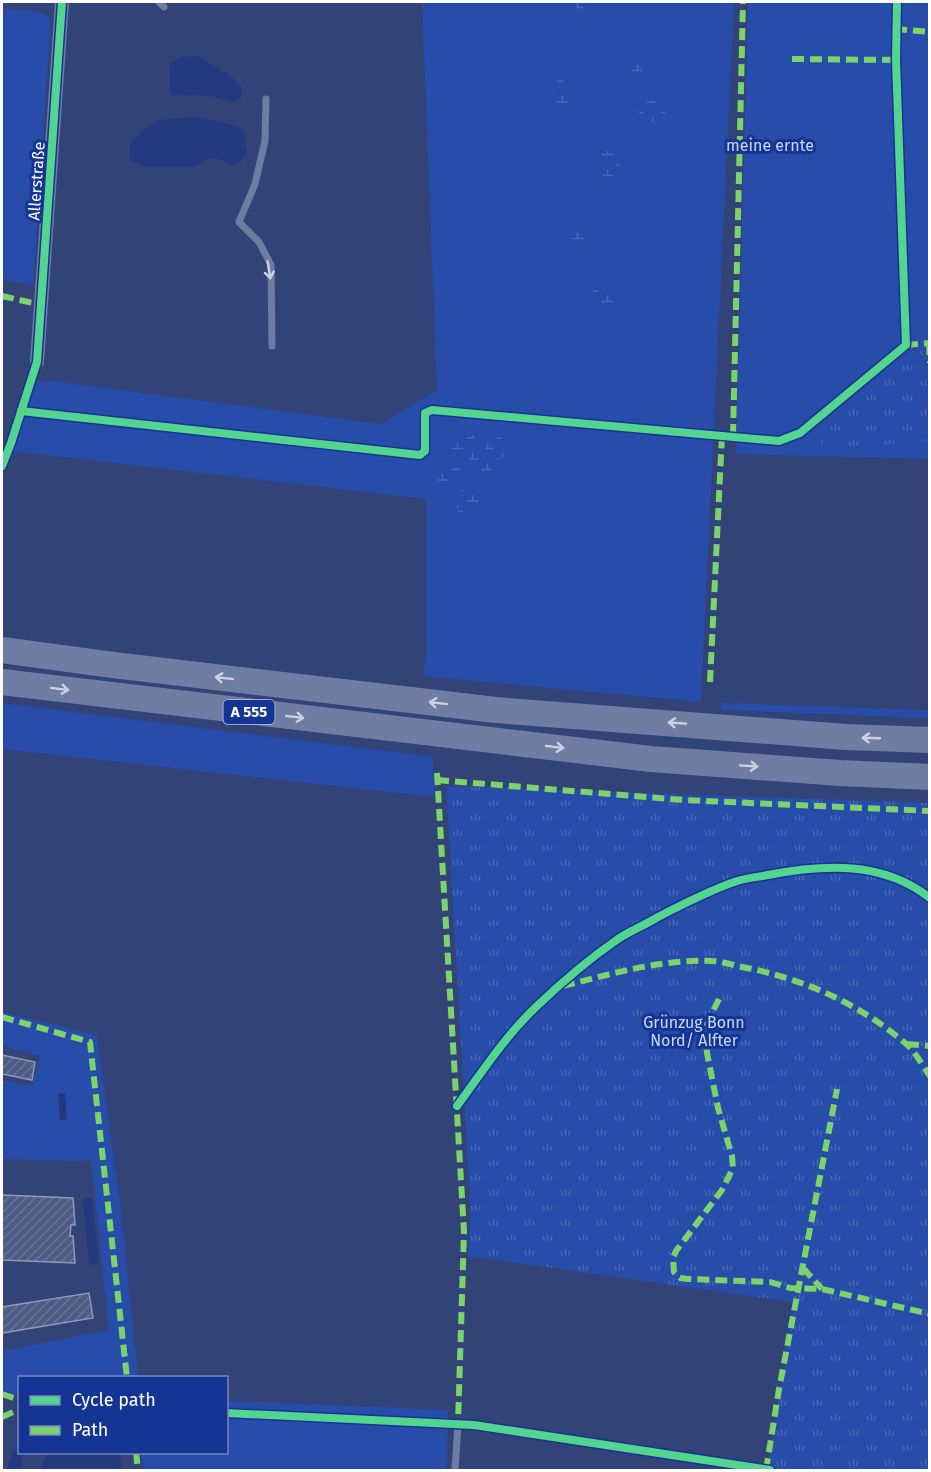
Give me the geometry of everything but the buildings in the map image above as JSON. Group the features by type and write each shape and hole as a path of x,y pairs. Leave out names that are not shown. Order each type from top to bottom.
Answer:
{"highway":[{"name":"A 555","path":"2,650 496,710 846,737 930,740"},
{"name":"A 555","path":"2,682 651,759 840,773 930,777"}],"street":[{"name":"Allerstraße","path":"37,362 62,2"}],"lane":[{"path":"266,99 265,141 255,184 239,222 259,242 271,265 272,346"},
{"path":"228,1413 458,1424 455,1470"}],"green space":[{"path":"422,2 734,2 701,702 423,676 426,657 426,499 12,451 35,382 51,381 380,424 437,390"},
{"path":"576,2 591,2 592,4 582,14 575,6"},
{"name":"meine ernte","path":"748,2 929,2 929,459 736,454","holes":["914,350 921,350 925,358 928,441 818,425 898,359"]},
{"path":"2,8 34,11 51,18 33,286 2,279"},
{"path":"631,59 641,63 643,74 640,79 628,73"},
{"path":"558,80 565,81 571,87 574,98 570,106 560,107 554,102 552,87"},
{"path":"650,100 662,104 666,111 662,120 655,123 641,118 638,109"},
{"path":"609,150 617,155 620,162 613,178 603,176 599,169 601,154"},
{"path":"573,230 587,233 592,240 586,249 570,250 564,244 566,234"},
{"path":"602,282 610,286 616,296 615,305 606,309 599,305 592,293 595,284"},
{"path":"914,350 921,350 925,358 928,441 822,450 818,425 898,359"},
{"path":"464,431 475,436 474,445 465,451 447,454 444,448 448,441"},
{"path":"493,434 501,437 508,447 506,456 497,460 490,457 483,444 487,436"},
{"path":"478,448 490,465 493,474 484,481 475,478 469,463 472,453"},
{"path":"443,468 460,468 459,476 454,486 445,494 437,490 438,477"},
{"path":"469,488 481,501 478,507 468,515 459,514 455,499 460,491"},
{"path":"2,703 433,757 434,797 2,749"},
{"path":"721,703 929,710 929,718 721,710"},
{"name":"Grünzug Bonn Nord/ Alfter","path":"446,786 929,803 929,1470 768,1470 793,1302 468,1256 471,1216"},
{"path":"2,1012 97,1035 121,1211 138,1376 18,1376 18,1395 2,1390 2,1351 109,1330 91,1160 2,1159 2,1080 32,1086 40,1056 2,1046"},
{"path":"228,1401 448,1410 447,1470 144,1470 141,1454 228,1454"}],"shaded area":[{"path":"197,56 239,83 242,97 233,102 210,96 171,95 169,63 182,57"},
{"path":"200,117 239,127 244,131 247,151 240,162 233,165 216,158 207,159 193,167 144,167 130,160 130,147 133,139 157,120"},
{"path":"65,1093 67,1119 60,1120 58,1094"},
{"path":"92,1198 99,1264 89,1265 83,1199"},
{"path":"13,1451 24,1454 20,1470 7,1470"},
{"path":"46,1454 118,1454 122,1470 41,1470"}],"marked path":[{"path":"733,436 743,2"},
{"path":"895,29 930,32"},
{"path":"792,59 896,60"},
{"path":"2,296 33,303 40,302"},
{"path":"929,343 930,363"},
{"path":"906,345 930,343"},
{"path":"710,682 722,435"},
{"path":"437,773 464,1232 458,1424 462,1424"},
{"path":"437,780 684,800 930,811"},
{"path":"563,986 636,968 674,962 711,961 764,972 808,985 849,1004 909,1046 930,1076"},
{"path":"719,999 705,1027 707,1053 733,1168 722,1190 676,1251 673,1258 674,1272 680,1278 688,1279 770,1282 790,1288 822,1289 930,1314"},
{"path":"2,1017 90,1042 127,1376"},
{"path":"907,1044 930,1046"},
{"path":"766,1470 779,1389 837,1089"},
{"path":"803,1268 822,1289"},
{"path":"2,1394 18,1399"},
{"path":"2,1417 18,1410"},
{"path":"136,1454 138,1470"}],"cycle path":[{"path":"2,466 37,362 62,2"},
{"path":"21,411 420,455 425,451 425,413 432,410 779,441 800,433 906,345 896,60 897,2"},
{"path":"457,1106 515,1029 566,980 623,936 707,893 745,879 789,871 852,868 893,877 930,898"},
{"path":"228,1413 474,1425 770,1470"}]}
